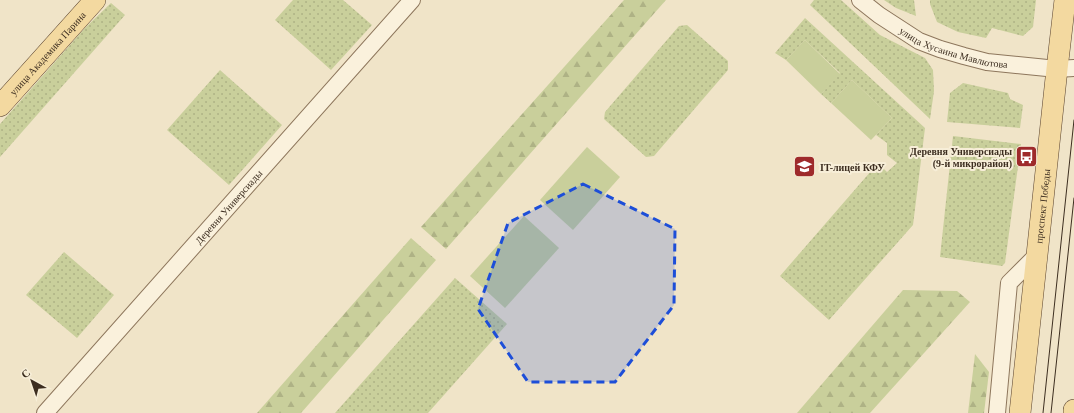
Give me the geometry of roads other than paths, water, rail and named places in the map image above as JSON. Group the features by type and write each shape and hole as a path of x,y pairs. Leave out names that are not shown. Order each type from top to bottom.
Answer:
{"main road":[{"name":"улица Академика Парина","path":"0,106 45,46 76,0"},
{"name":"улица Академика Парина","path":"0,87 95,0"},
{"name":"проспект Победы","path":"1020,413 1037,255 1068,71 1066,0"}],"street":[{"name":"Деревня Универсиады","path":"45,413 412,0"},
{"name":"улица Хусаина Мавлютова","path":"860,0 879,15 919,40 940,49 987,62 1068,71"},
{"path":"997,413 1009,283 1037,255"}],"tram line":[{"path":"1043,413 1074,120"},
{"path":"1051,413 1074,198"}],"place":[{"name":"Деревня Универсиады (9-й микрорайон)","path":"1027,157"},
{"name":"IT-лицей КФУ","path":"804,167"}]}
